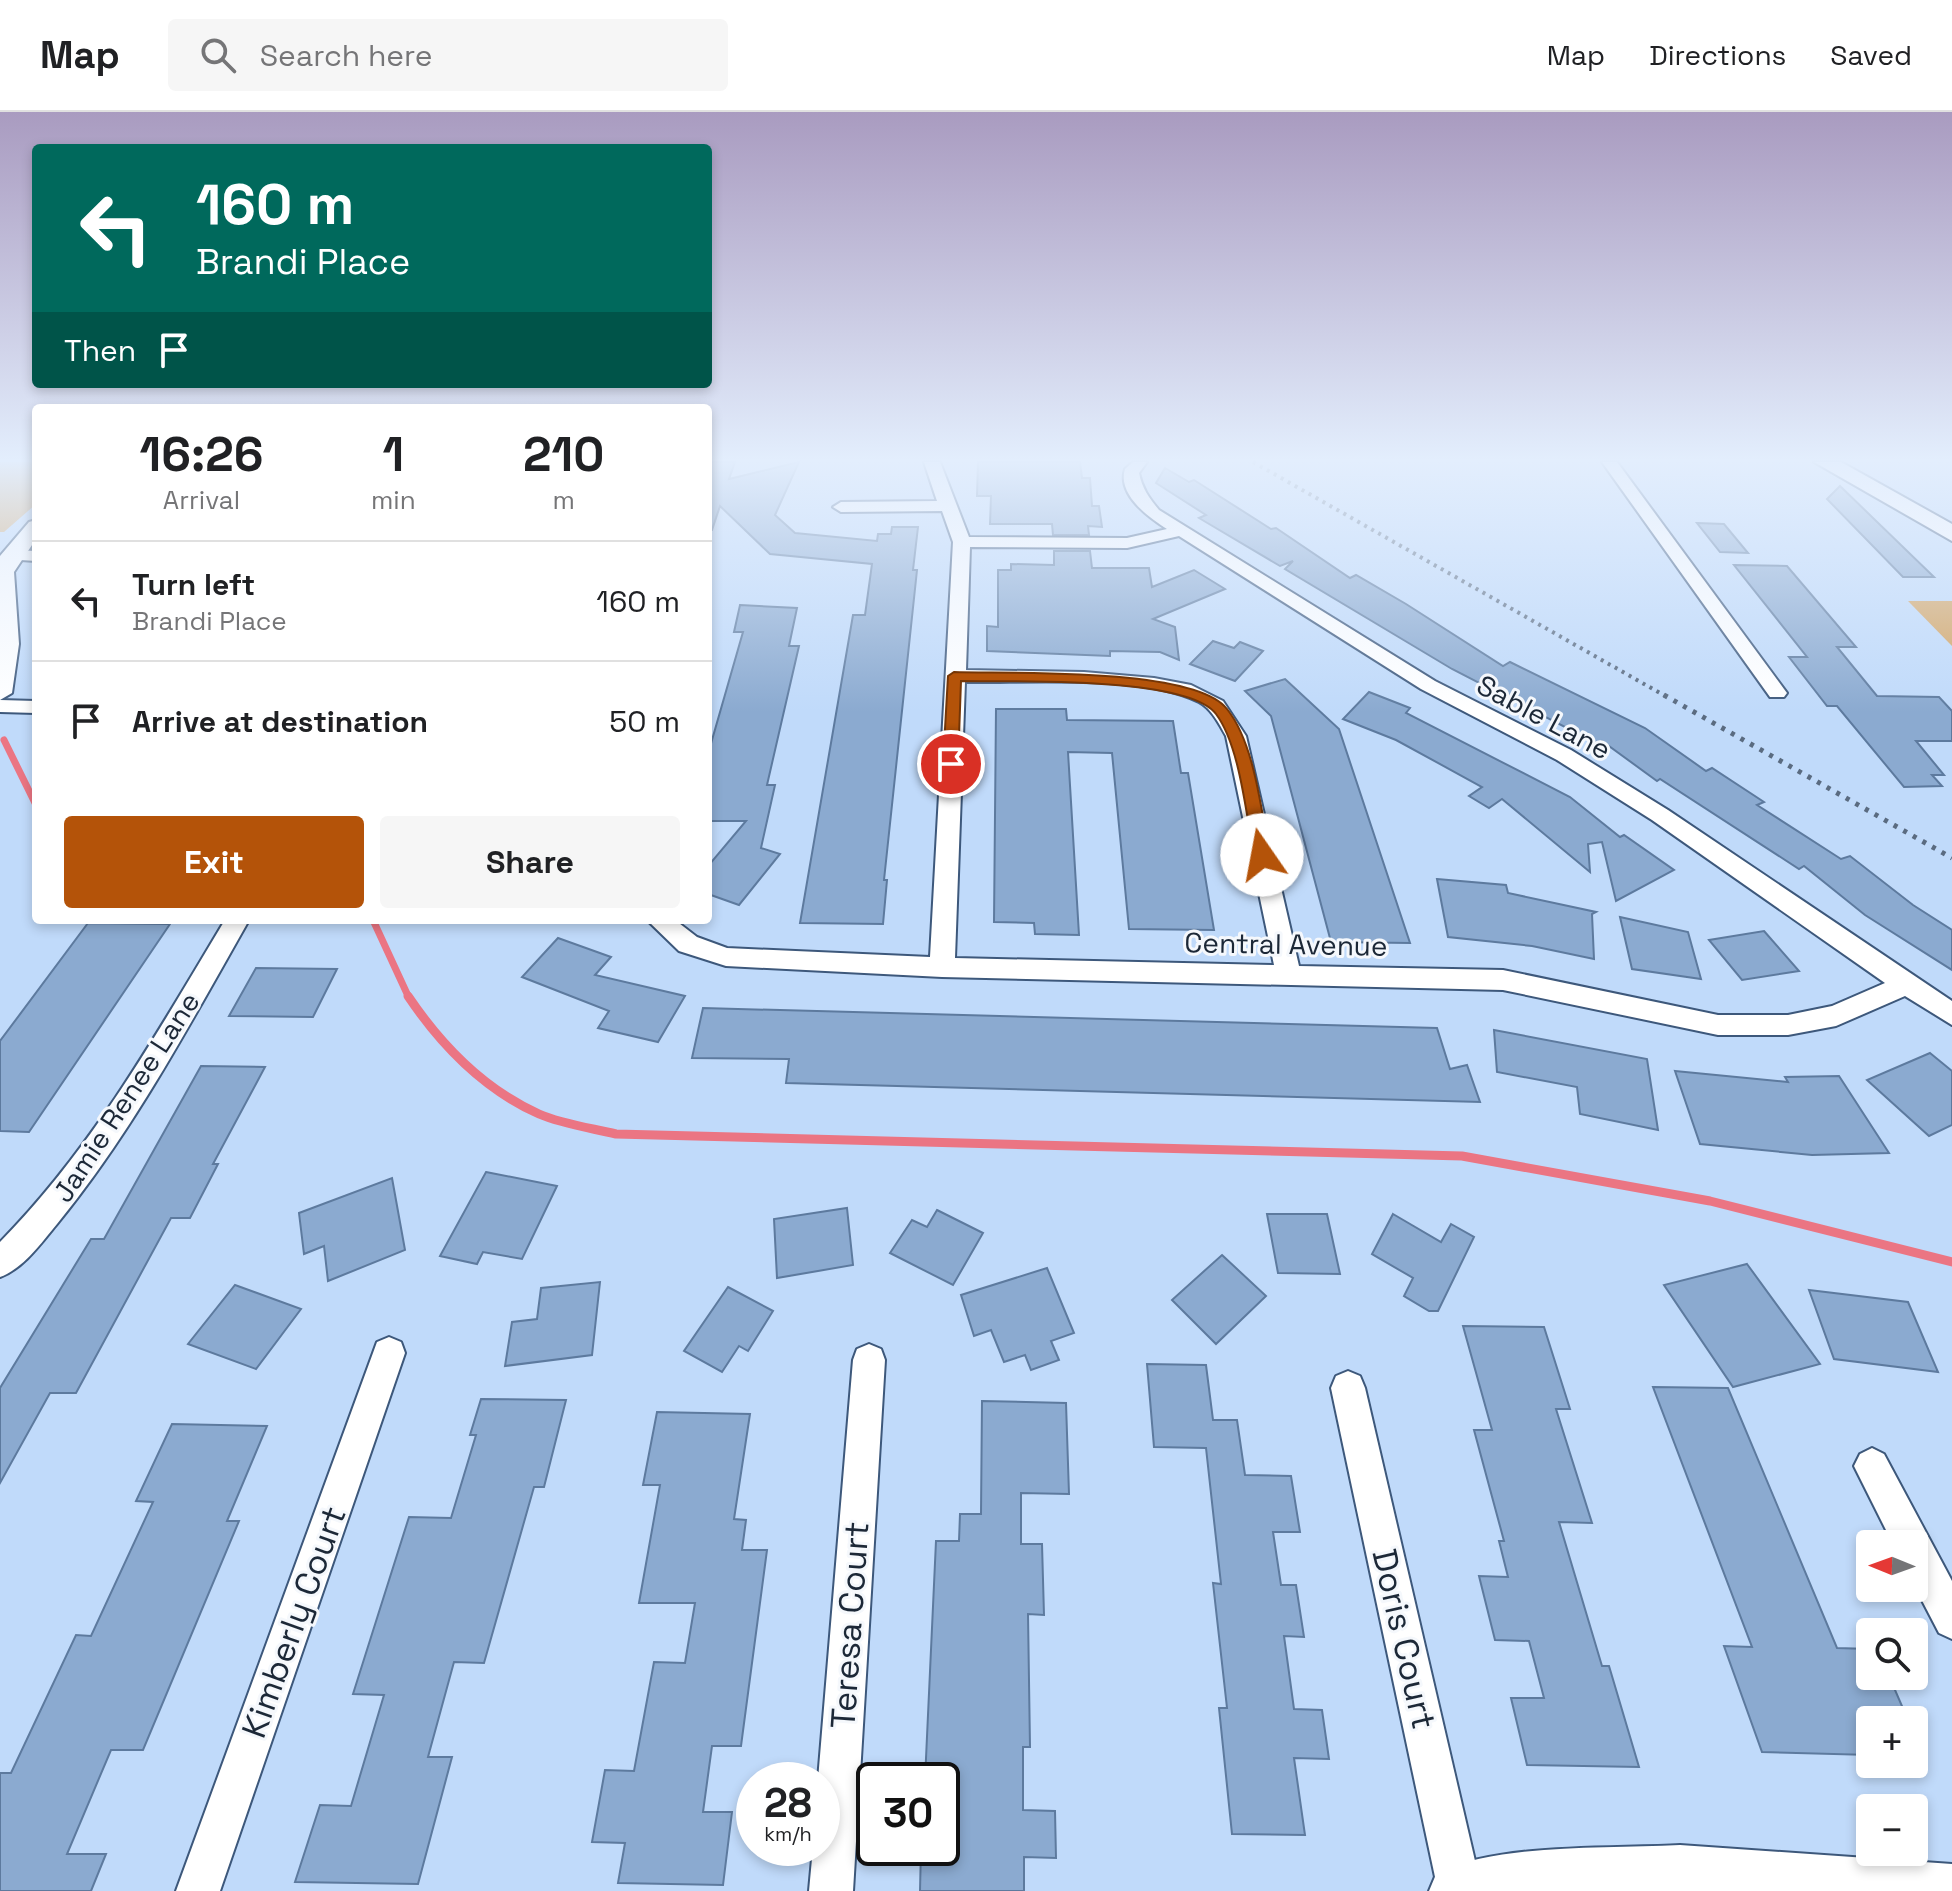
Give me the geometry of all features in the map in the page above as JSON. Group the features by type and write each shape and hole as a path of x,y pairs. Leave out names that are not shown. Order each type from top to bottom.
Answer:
{"street":[{"path":"0,693 7,644 3,572 20,545"},
{"path":"942,967 962,545"},
{"name":"Sable Lane","path":"1203,545 1428,685 1576,763 1909,983 1952,1015"},
{"path":"1669,545 1777,693"},
{"path":"954,676 1150,684 1208,698 1222,711 1236,736 1288,973"},
{"path":"0,706 32,707"},
{"name":"Jamie Renee Lane","path":"0,1263 62,1200 112,1128 235,924"},
{"name":"Central Avenue","path":"664,924 688,944 726,957 942,967 1503,980 1718,1025 1788,1025 1836,1016 1909,983"},
{"name":"Kimberly Court","path":"198,1891 389,1353"},
{"name":"Teresa Court","path":"831,1891 869,1360"},
{"name":"Doris Court","path":"1348,1388 1459,1891"},
{"path":"1872,1466 1905,1530"},
{"path":"1928,1574 1952,1620"},
{"path":"1459,1891 1535,1879 1680,1871 1952,1891"}],"shaded area":[{"path":"1908,601 1952,601 1952,646"}],"building":[{"path":"761,545 916,545 913,570 917,570 884,880 887,880 883,924 800,923 853,615 865,615 872,564 770,554"},
{"path":"1245,545 1301,545 1350,578 1356,575 1406,604 1503,666 1510,662 1645,728 1706,771 1712,768 1764,802 1757,805 1841,859 1850,856 1913,905 1952,930 1952,970 1865,915 1804,866 1799,869 1660,779 1657,781 1602,741 1598,744 1452,669 1285,569 1293,561 1280,566"},
{"path":"1714,545 1741,545 1748,553 1720,552"},
{"path":"1872,545 1901,545 1934,577 1903,577"},
{"path":"1054,551 1090,551 1092,568 1149,568 1152,587 1194,570 1225,589 1153,619 1175,627 1179,660 1160,652 1110,651 1110,656 987,651 987,626 998,627 998,570 1011,570 1011,564 1054,565"},
{"path":"1734,565 1787,566 1856,647 1837,647 1877,696 1939,697 1952,711 1952,741 1916,741 1944,775 1932,775 1942,786 1904,787 1837,706 1827,706 1789,657 1807,657"},
{"path":"740,605 797,608 789,646 799,646 767,785 775,785 761,848 780,854 739,905 712,895 712,861 746,821 712,821 712,740 743,632 734,632"},
{"path":"1213,641 1234,648 1240,642 1263,651 1235,681 1190,664"},
{"path":"1285,679 1339,729 1410,943 1331,942 1271,716 1245,691"},
{"path":"1369,692 1410,708 1406,713 1570,797 1620,837 1624,835 1674,870 1616,901 1602,842 1588,844 1590,872 1502,799 1489,808 1469,796 1482,787 1396,740 1343,719"},
{"path":"996,709 1066,709 1067,720 1173,721 1181,773 1188,773 1214,930 1129,929 1112,753 1068,752 1079,935 1035,934 1034,923 994,922"},
{"path":"1437,879 1506,885 1508,893 1596,912 1592,914 1594,959 1532,946 1448,937"},
{"path":"1620,917 1688,932 1701,979 1632,969"},
{"path":"87,924 170,924 29,1132 0,1131 0,1041"},
{"path":"1764,931 1799,971 1742,980 1709,940"},
{"path":"558,938 611,957 595,975 685,996 658,1042 598,1028 609,1011 522,977"},
{"path":"256,968 337,969 313,1017 229,1016"},
{"path":"703,1008 1437,1028 1450,1069 1467,1065 1480,1102 786,1083 789,1059 692,1058"},
{"path":"1494,1030 1647,1059 1658,1130 1580,1114 1577,1087 1497,1072"},
{"path":"1930,1053 1952,1071 1952,1125 1929,1136 1867,1080"},
{"path":"201,1066 265,1067 213,1164 218,1164 190,1218 171,1218 76,1393 50,1393 0,1483 0,1388 91,1239 104,1239"},
{"path":"1675,1071 1788,1082 1785,1077 1839,1076 1889,1153 1812,1155 1700,1144"},
{"path":"486,1172 557,1186 522,1259 483,1252 477,1264 440,1256"},
{"path":"392,1178 405,1250 328,1281 324,1246 304,1254 299,1213"},
{"path":"847,1208 853,1265 777,1278 774,1219"},
{"path":"937,1210 983,1233 953,1285 890,1253 912,1220 927,1227"},
{"path":"1267,1214 1327,1214 1340,1274 1278,1273"},
{"path":"1393,1214 1441,1242 1451,1224 1474,1237 1438,1311 1429,1311 1404,1296 1413,1278 1372,1254"},
{"path":"1222,1255 1266,1296 1216,1344 1172,1300"},
{"path":"1747,1264 1820,1364 1733,1387 1664,1285"},
{"path":"1047,1268 1074,1333 1051,1341 1059,1360 1031,1370 1025,1355 1004,1362 991,1330 974,1336 961,1295"},
{"path":"600,1282 592,1355 505,1366 512,1322 537,1319 541,1288"},
{"path":"235,1285 301,1309 256,1369 188,1344"},
{"path":"728,1287 773,1311 748,1351 739,1346 722,1372 684,1351"},
{"path":"1809,1290 1908,1302 1938,1372 1834,1359"},
{"path":"1463,1326 1544,1327 1570,1409 1556,1409 1592,1523 1559,1522 1602,1666 1609,1666 1639,1767 1527,1765 1511,1698 1544,1698 1529,1641 1495,1640 1479,1576 1508,1577 1499,1541 1504,1541 1474,1430 1492,1430"},
{"path":"1147,1364 1206,1365 1213,1420 1237,1420 1245,1475 1291,1476 1300,1532 1273,1532 1281,1585 1296,1585 1304,1637 1284,1636 1294,1709 1322,1710 1329,1759 1294,1758 1305,1835 1232,1834 1219,1708 1227,1708 1213,1583 1221,1584 1206,1448 1154,1447"},
{"path":"1653,1387 1728,1388 1837,1648 1856,1649 1856,1690 1895,1690 1902,1706 1856,1706 1856,1755 1762,1752 1724,1646 1752,1647"},
{"path":"481,1399 566,1400 544,1487 534,1487 484,1663 454,1662 428,1757 452,1757 418,1884 295,1882 320,1805 351,1806 384,1695 353,1694 409,1517 451,1518 476,1435 470,1435"},
{"path":"982,1401 1066,1403 1069,1494 1021,1493 1021,1544 1042,1544 1044,1615 1028,1614 1030,1747 1023,1747 1023,1810 1055,1811 1056,1858 1024,1857 1024,1891 920,1891 921,1866 960,1866 960,1762 926,1762 936,1541 959,1541 960,1514 981,1514"},
{"path":"657,1412 750,1414 734,1519 746,1520 742,1550 767,1550 741,1746 712,1746 703,1812 732,1812 723,1885 618,1883 625,1843 592,1842 605,1770 634,1771 654,1662 685,1663 695,1603 639,1603 660,1485 643,1485"},
{"path":"172,1424 267,1426 227,1521 239,1521 143,1750 111,1750 67,1854 106,1854 91,1891 0,1891 0,1773 11,1773 76,1635 91,1636 153,1502 136,1501"}],"waterway":[{"path":"4,740 32,797"},
{"path":"375,924 408,996"},
{"path":"408,996 449,1048 500,1092 539,1114 616,1134 1462,1156 1710,1201 1952,1262"}],"railway":[{"path":"1399,545 1667,697"},
{"path":"1664,695 1952,858"}],"route":[{"path":"951,764 954,676 1133,683 1180,689 1208,698 1222,711 1236,736 1262,855"}]}
